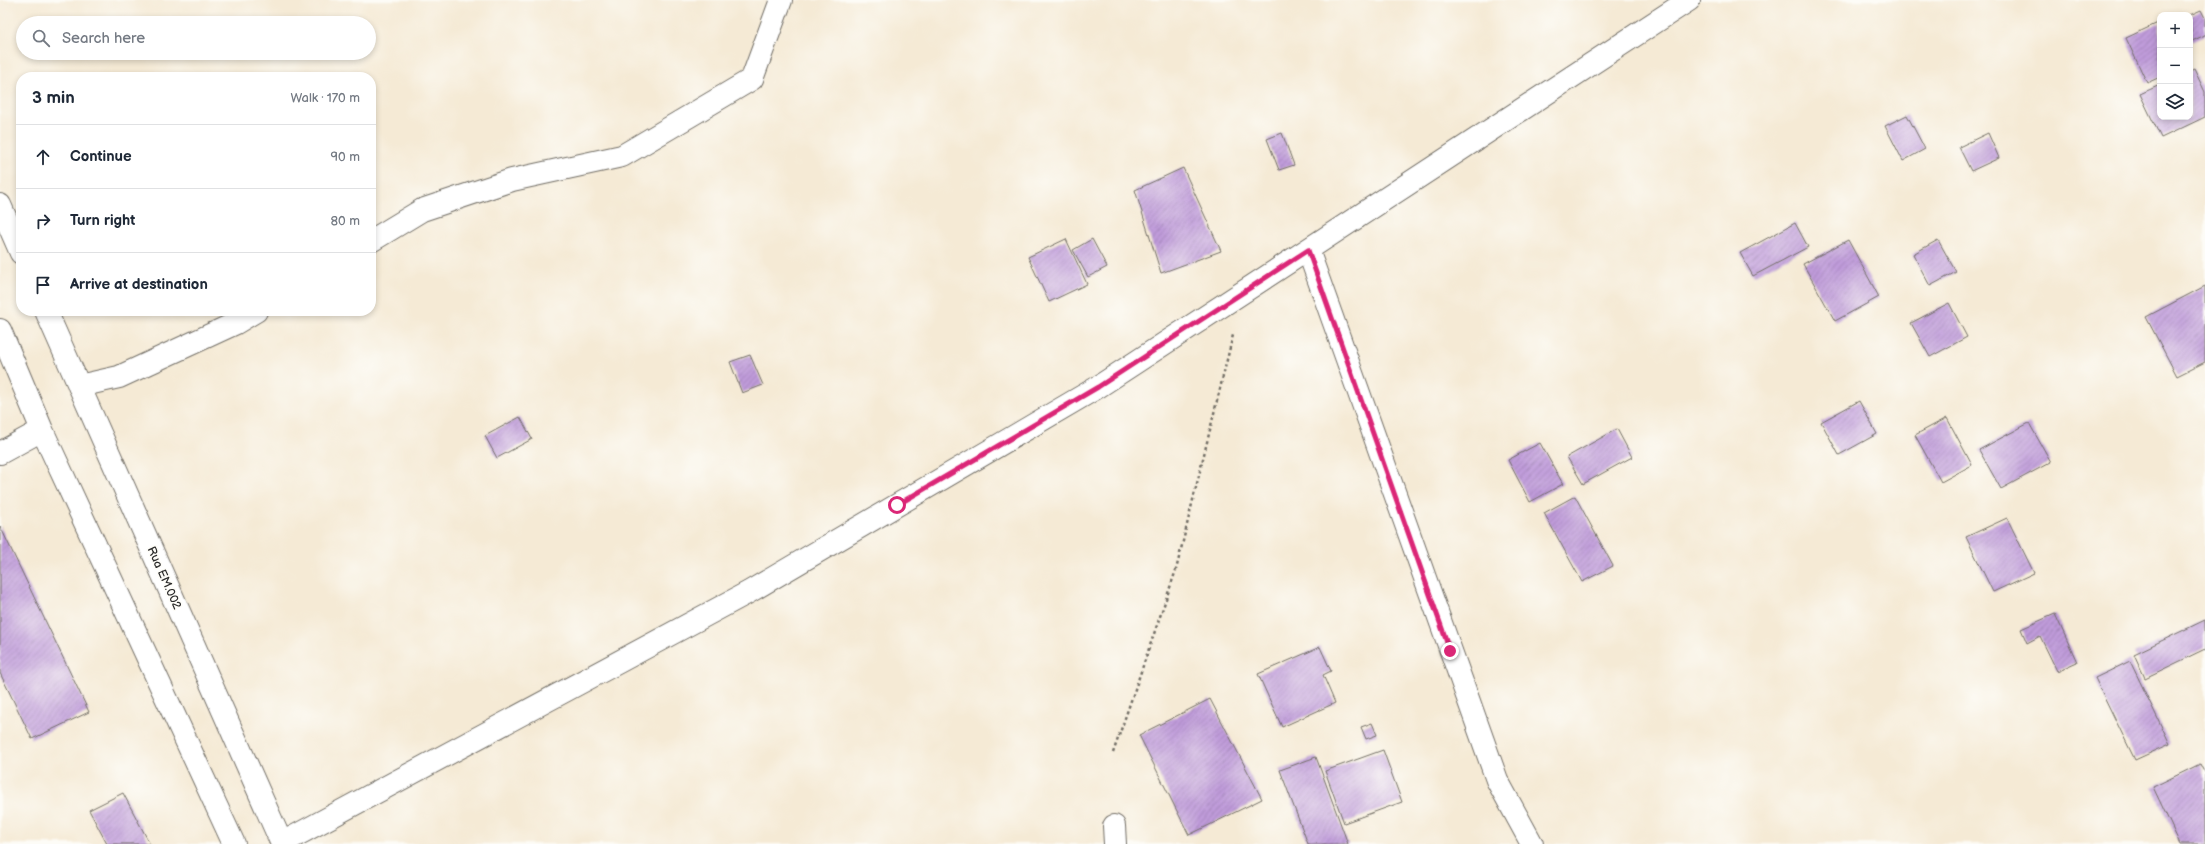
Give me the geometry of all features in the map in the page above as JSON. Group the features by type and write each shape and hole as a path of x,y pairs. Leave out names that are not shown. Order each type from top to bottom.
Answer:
{"street":[{"path":"376,238 422,210 512,180 622,156 629,152 752,79 781,0"},
{"path":"282,844 749,592 1098,387 1689,0"},
{"path":"0,205 16,242"},
{"path":"1308,250 1497,780 1532,844"},
{"name":"Rua EM.002","path":"48,316 282,844"},
{"path":"79,386 119,377 236,323 248,316"},
{"path":"0,330 42,430 234,844"},
{"path":"0,453 42,430"}],"path":[{"path":"1113,753 1176,570 1244,292"}],"building":[{"path":"2201,10 2205,18 2205,35 2193,41 2193,14"},
{"path":"2157,23 2157,78 2147,83 2126,38"},
{"path":"2193,70 2205,92 2205,117 2161,138 2140,94 2157,86 2157,120 2193,120"},
{"path":"1907,115 1925,149 1903,161 1885,126"},
{"path":"1282,133 1294,165 1279,170 1267,139"},
{"path":"1988,133 1999,158 1971,171 1959,147"},
{"path":"1183,168 1221,251 1161,273 1135,190"},
{"path":"1795,223 1808,247 1753,276 1740,253"},
{"path":"1066,239 1087,284 1049,302 1028,257"},
{"path":"1092,239 1107,267 1088,277 1073,250"},
{"path":"1848,240 1879,297 1835,321 1803,264"},
{"path":"1938,240 1956,272 1930,286 1913,254"},
{"path":"2205,286 2205,362 2177,376 2146,317"},
{"path":"1949,303 1967,337 1930,357 1911,323"},
{"path":"750,355 763,385 742,393 730,362"},
{"path":"1859,401 1877,434 1839,455 1821,422"},
{"path":"520,417 532,439 497,458 485,436"},
{"path":"1947,418 1972,465 1941,482 1915,435"},
{"path":"2029,423 2051,462 2001,489 1979,450"},
{"path":"1617,429 1632,457 1583,484 1567,457"},
{"path":"1540,443 1563,484 1530,502 1508,460"},
{"path":"1575,496 1613,566 1582,582 1544,513"},
{"path":"2007,518 2034,573 1993,592 1966,537"},
{"path":"0,526 89,712 32,739 0,673"},
{"path":"2055,614 2077,662 2057,671 2040,636 2027,643 2021,629"},
{"path":"2205,620 2205,649 2145,678 2134,654"},
{"path":"1320,647 1331,671 1323,675 1335,703 1282,727 1258,674"},
{"path":"2130,661 2170,744 2135,760 2095,678"},
{"path":"1210,699 1262,799 1189,835 1139,735"},
{"path":"1372,723 1377,735 1366,739 1361,727"},
{"path":"1383,750 1402,802 1344,823 1325,771"},
{"path":"1316,757 1348,844 1308,844 1280,770"},
{"path":"2200,764 2205,774 2205,844 2180,844 2153,787"},
{"path":"123,793 150,844 107,844 89,810"}],"route":[{"path":"897,505 1098,387 1308,250 1450,651"}]}
